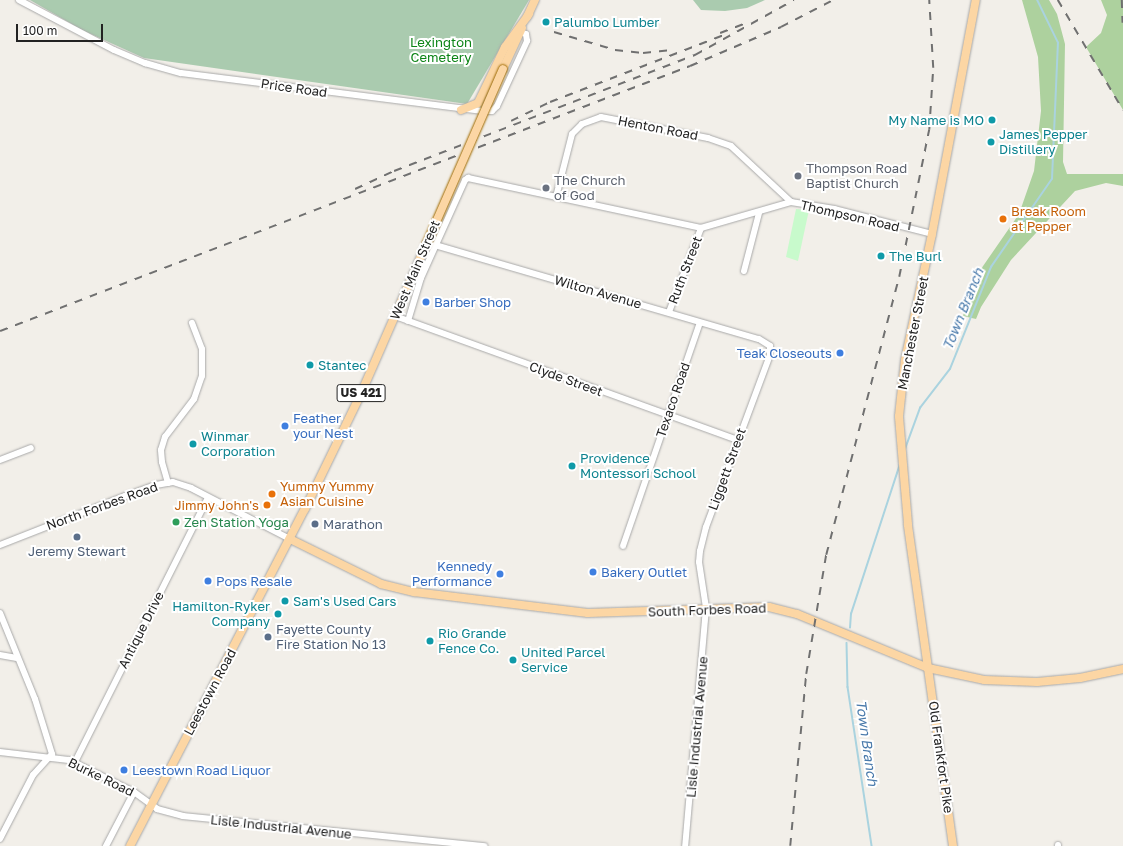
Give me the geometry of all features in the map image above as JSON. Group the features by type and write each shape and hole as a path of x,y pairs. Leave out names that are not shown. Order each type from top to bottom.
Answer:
{"main road":[{"name":"West Main Street","path":"290,539 359,398 535,0"},
{"name":"Manchester Street","path":"928,668 899,432 905,360 932,234 976,0"},
{"path":"461,110 478,103 505,46 529,14"},
{"name":"South Forbes Road","path":"290,539 381,584 414,592 588,613 621,614 757,606 784,610 928,668 984,680 1014,682 1080,678 1123,669"},
{"name":"Leestown Road","path":"130,846 290,539"},
{"name":"Old Frankfort Pike","path":"928,668 953,846"}],"street":[{"name":"Price Road","path":"19,0 96,42 145,63 173,71 461,110 488,112 497,106 527,42 526,34 520,32"},
{"name":"Henton Road","path":"556,197 572,134 582,124 601,117 708,138 731,146 791,202"},
{"name":"Thompson Road","path":"435,245 464,180 471,178 701,228 759,213 791,202 832,209 932,234"},
{"path":"744,271 759,213"},
{"name":"Ruth Street","path":"668,312 701,228"},
{"name":"Wilton Avenue","path":"435,245 668,312 700,323 760,339"},
{"path":"408,321 420,278 435,245"},
{"name":"Clyde Street","path":"395,316 737,440"},
{"path":"168,483 162,462 161,450 165,437 194,399 202,376 202,349 192,323"},
{"name":"Texaco Road","path":"623,546 700,323"},
{"name":"Liggett Street","path":"706,608 699,562 700,550 737,440 770,355 768,344 760,339"},
{"path":"0,460 31,448"},
{"name":"North Forbes Road","path":"0,545 125,496 168,483 181,484 290,539"},
{"name":"Antique Drive","path":"75,762 208,498"},
{"name":"Lisle Industrial Avenue","path":"685,846 706,608"},
{"path":"0,613 51,746 50,759 33,775 0,839"},
{"path":"0,655 17,658"},
{"name":"Burke Road","path":"0,752 50,759 63,759 75,762 134,792 151,804"},
{"path":"106,846 134,792"},
{"name":"Lisle Industrial Avenue","path":"151,804 166,812 223,822 485,846"}],"green space":[{"name":"Lexington Cemetery","path":"30,0 529,0 467,104 144,58 82,30"},
{"path":"693,0 765,0 747,8 725,11 701,10"},
{"path":"1022,0 1049,0 1057,14 1065,44 1063,162 1067,174 1123,174 1123,186 1106,183 1075,191 1011,260 981,307 976,319 963,316 972,282 1019,214 1034,171 1041,111 1038,57"},
{"path":"1101,0 1123,0 1123,110 1086,47 1101,33 1107,15"},
{"path":"796,209 809,210 798,261 786,257"}],"waterway":[{"name":"Town Branch","path":"905,449 920,408 950,369 991,267 1052,179 1058,43 1037,0"},
{"name":"Town Branch","path":"850,628 851,614 900,464"},
{"name":"Town Branch","path":"847,643 848,687 872,846"}],"railway":[{"path":"355,189 394,171 695,55 794,0"},
{"path":"0,331 690,66 781,27 833,0"},
{"path":"790,846 806,674 826,555 899,277 929,130 933,68 929,0"},
{"path":"1058,0 1123,110"},
{"path":"1122,0 1123,23"},
{"path":"720,33 746,23"},
{"path":"554,32 615,50 643,53 674,50"},
{"path":"511,121 550,102 726,34"}],"place":[{"name":"Palumbo Lumber","path":"546,22"},
{"name":"My Name is MO","path":"992,120"},
{"name":"James Pepper Distillery","path":"991,142"},
{"name":"Thompson Road Baptist Church","path":"798,176"},
{"name":"The Church of God","path":"546,188"},
{"name":"Break Room at Pepper","path":"1003,219"},
{"name":"The Burl","path":"881,256"},
{"name":"Barber Shop","path":"426,302"},
{"name":"Teak Closeouts","path":"840,353"},
{"name":"Stantec","path":"310,365"},
{"name":"Feather your Nest","path":"285,426"},
{"name":"Winmar Corporation","path":"193,444"},
{"name":"Providence Montessori School","path":"572,466"},
{"name":"Yummy Yummy Asian Cuisine","path":"272,494"},
{"name":"Jimmy John's","path":"267,505"},
{"name":"Zen Station Yoga","path":"176,522"},
{"name":"Marathon","path":"315,524"},
{"name":"Jeremy Stewart","path":"77,537"},
{"name":"Bakery Outlet","path":"593,572"},
{"name":"Kennedy Performance","path":"500,574"},
{"name":"Pops Resale","path":"208,581"},
{"name":"Sam's Used Cars","path":"285,601"},
{"name":"Hamilton-Ryker Company","path":"278,614"},
{"name":"Fayette County Fire Station No 13","path":"268,637"},
{"name":"Rio Grande Fence Co.","path":"430,641"},
{"name":"United Parcel Service","path":"513,660"},
{"name":"Leestown Road Liquor","path":"124,770"}]}
